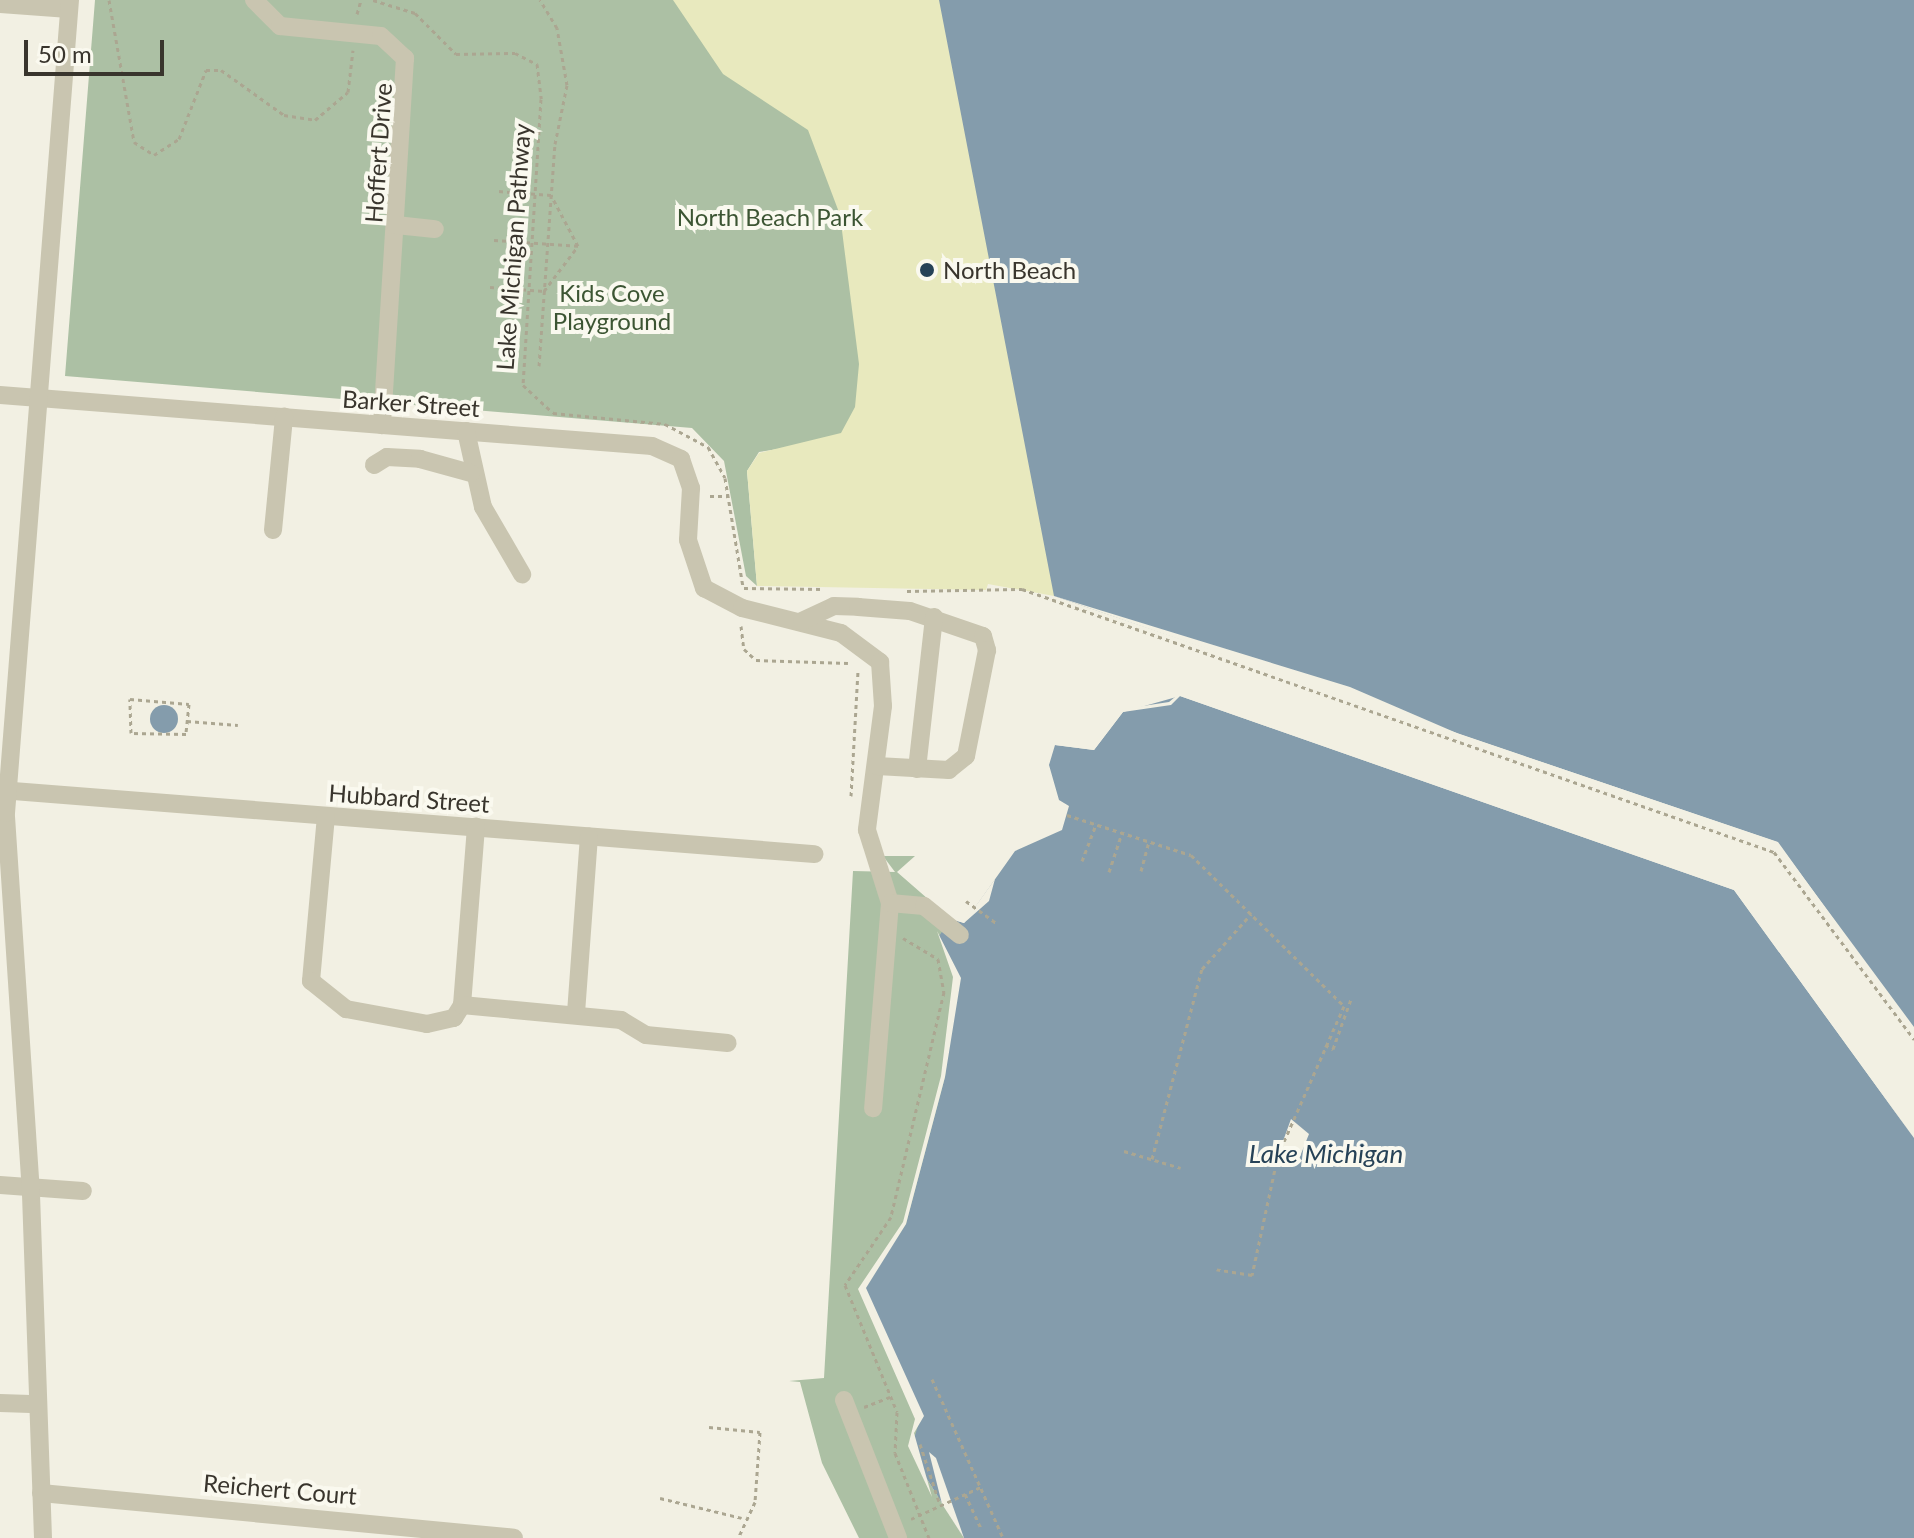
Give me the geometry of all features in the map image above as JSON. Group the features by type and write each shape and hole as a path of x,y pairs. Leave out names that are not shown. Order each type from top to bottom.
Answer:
{"street":[{"name":"Hoffert Drive","path":"254,0 280,26 355,32 391,42 408,69 382,425"},
{"path":"0,4 70,5 4,790 8,976 30,1188 43,1538"},
{"path":"396,225 435,229"},
{"name":"Barker Street","path":"0,395 466,431 671,451 690,474 688,540 704,588 742,608"},
{"path":"273,530 284,417"},
{"path":"466,431 471,473 522,574"},
{"path":"374,465 387,457 420,459 471,473"},
{"path":"802,621 834,606 934,617 971,627 987,650 966,756 949,770 877,766"},
{"path":"742,608 841,633 880,662 877,766 867,830 890,903 873,1108"},
{"path":"917,769 934,617"},
{"name":"Hubbard Street","path":"4,790 814,854"},
{"path":"326,816 311,981 323,997 374,1019 427,1024 454,1018 462,1005 476,827"},
{"path":"576,1013 589,836"},
{"path":"890,903 924,906 960,935"},
{"path":"462,1005 576,1013 621,1020 646,1035 728,1043"},
{"path":"0,1185 83,1191"},
{"path":"0,1403 38,1404"},
{"path":"846,1406 898,1531"},
{"name":"Reichert Court","path":"41,1493 514,1538"}],"path":[{"path":"109,0 134,142 154,155 179,139 200,77 214,68 294,119 334,111 348,92 361,0"},
{"name":"Lake Michigan Pathway","path":"373,0 415,13 456,54 515,53 537,64 534,194 520,365 528,394 553,413 665,424 708,447 725,478 744,588 742,642 756,660 838,660 861,673 850,804"},
{"path":"539,366 551,195 567,85 557,28 540,0"},
{"path":"498,191 551,195"},
{"path":"551,195 579,246"},
{"path":"494,240 579,246"},
{"path":"544,291 579,246"},
{"path":"490,287 544,291"},
{"path":"744,588 835,589"},
{"path":"895,590 1022,589 1774,852 1914,1039"},
{"path":"130,699 189,704 187,721 182,738 131,733 130,699"},
{"path":"187,721 238,725"},
{"path":"1067,815 1191,855 1344,1006 1278,1155 1252,1275 1216,1269"},
{"path":"1082,861 1096,824"},
{"path":"1109,872 1122,833"},
{"path":"1141,871 1149,842"},
{"path":"966,901 998,924"},
{"path":"1152,1159 1202,969 1251,914"},
{"path":"888,931 929,948 944,973 891,1217 845,1285 890,1397 895,1453 923,1513 929,1538"},
{"path":"1325,1045 1333,1049 1351,999"},
{"path":"1124,1151 1181,1168"},
{"path":"932,1379 1003,1538"},
{"path":"846,1406 890,1397"},
{"path":"709,1427 760,1432 755,1502 742,1518 738,1538"},
{"path":"920,1444 940,1505"},
{"path":"922,1451 929,1447"},
{"path":"898,1531 923,1513 981,1487"},
{"path":"965,1494 981,1529"},
{"path":"660,1498 742,1518"}],"green space":[{"name":"North Beach Park","path":"95,0 954,0 1035,409 759,452 747,471 757,586 746,576 724,461 692,428 65,376"},
{"path":"883,856 915,856 897,872 951,919 957,976 920,1468 964,1538 859,1538 822,1463 800,1382 789,1381 824,1378 853,871 895,872"}],"sand":[{"name":"North Beach","path":"673,0 954,0 1066,567 1054,596 988,584 986,590 757,586 747,471 759,453 841,433 855,407 859,364 840,215 808,130 723,74"}],"water":[{"path":"939,0 1914,0 1914,1027 1777,842 1054,596"},
{"name":"Lake Michigan","path":"1180,696 1734,890 1914,1138 1914,1538 964,1538 920,1468 912,1445 920,1419 862,1289 906,1224 945,1077 957,976 939,936 951,919 964,923 1015,851 1062,830 1069,806 1059,800 1049,765 1055,745 1094,750 1123,712"},
{"path":"164,705 174,709 178,719 174,729 164,733 154,729 150,719 154,709"}],"pier":[{"path":"1054,596 1350,687 1459,734 1778,842 1914,1031 1775,845"},
{"path":"1181,692 1736,887 1914,1138 1734,890 1180,696 1171,705 1123,712 1094,750 1055,745 1092,745 1123,709 1169,702"},
{"path":"995,879 989,901 964,923 951,919 975,907"},
{"path":"937,931 961,978 945,1077 906,1224 866,1288 924,1416 914,1433 932,1497 908,1446 915,1419 858,1289 903,1222 941,1076 953,977"},
{"path":"1291,1119 1309,1134 1299,1159 1278,1155"},
{"path":"929,1452 936,1458 964,1538 942,1504"}],"place":[{"name":"North Beach","path":"927,270"}],"park label":[{"name":"Kids Cove Playground","path":"612,307"}]}
